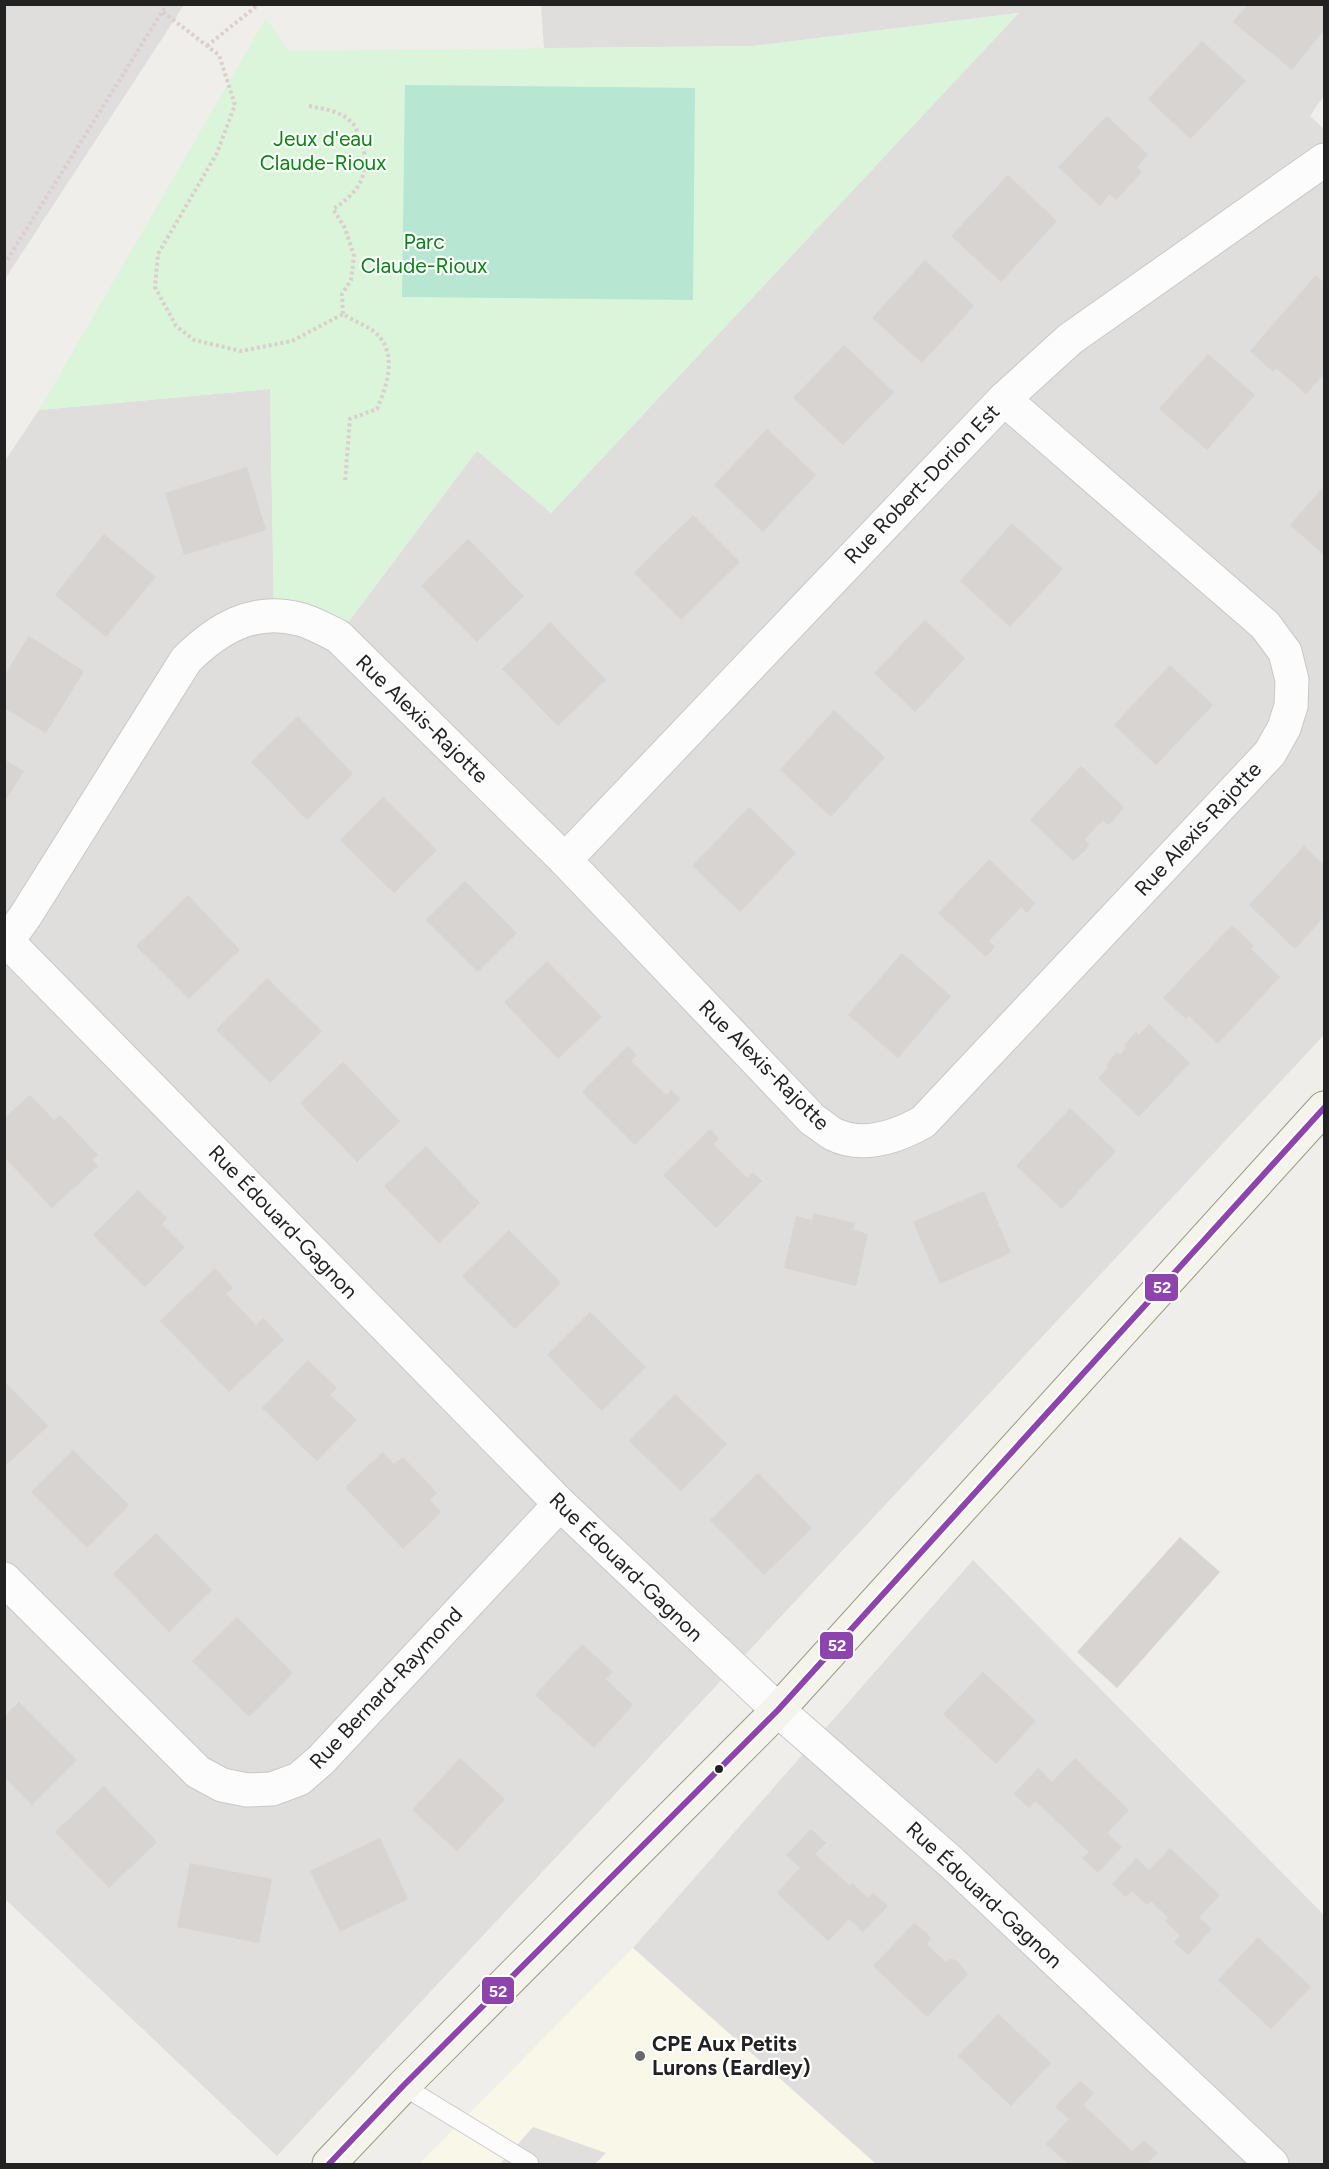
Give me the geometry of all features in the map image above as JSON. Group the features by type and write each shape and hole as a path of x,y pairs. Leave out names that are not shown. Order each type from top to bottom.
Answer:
{"main road":[{"path":"329,2164 403,2086 778,1710 1324,1108"}],"street":[{"name":"Rue Robert-Dorion Est","path":"565,860 1004,399 1070,339 1324,160"},
{"name":"Rue Alexis-Rajotte","path":"6,943 26,915 186,660 206,641 251,618 274,615 300,619 338,636 565,860 813,1120 833,1134 854,1140 876,1140 902,1134 923,1122 1270,753 1284,729 1291,706 1292,680 1285,652 1265,625 1004,399"},
{"name":"Rue Édouard-Gagnon","path":"6,943 560,1504 778,1710 952,1863 1272,2164"},
{"name":"Rue Bernard-Raymond","path":"4,1579 198,1772 222,1785 247,1790 272,1789 298,1779 321,1760 560,1504"}],"lane":[{"path":"403,2086 529,2163 527,2164"}],"path":[{"path":"4,265 167,4"},
{"path":"207,46 259,4"},
{"path":"163,12 219,55 235,105 217,153 158,254 155,286 164,306 176,326 194,340 241,351 292,341 343,314"},
{"path":"309,106 334,111 354,123 364,151 363,178 348,199 333,209 345,228 354,256 351,280 342,294 343,314"},
{"path":"343,314 374,332 389,352 388,383 377,409 350,419 345,482"}],"shaded area":[{"path":"4,5 184,5 5,279"},
{"path":"541,5 1324,5 1324,96 1310,116 1324,129 1324,1035 277,2156 5,1899 4,462 39,410 270,389 274,615 338,636 477,450 551,513 1018,13 753,46 544,48"},
{"path":"973,1560 1324,1915 1324,2164 876,2164 633,1948"},
{"name":"CPE Aux Petits Lurons (Eardley)","path":"633,1948 876,2164 419,2164"},
{"path":"533,2127 606,2153 595,2164 500,2164"}],"green space":[{"name":"Parc Claude-Rioux","path":"1019,13 551,513 477,451 338,636 274,615 270,389 39,410 266,18 289,51 753,46"},
{"path":"405,85 695,88 693,300 402,297"}],"building":[{"path":"1248,4 1324,4 1324,30 1292,70 1233,22"},
{"path":"1202,41 1246,81 1190,139 1148,99"},
{"path":"1107,116 1148,155 1137,167 1142,172 1116,200 1110,194 1100,206 1058,167"},
{"path":"1008,175 1057,221 1001,282 951,236"},
{"path":"925,260 974,306 922,363 872,318"},
{"path":"1316,275 1324,283 1324,374 1306,394 1276,368 1273,372 1250,351"},
{"path":"844,345 894,392 843,445 793,398"},
{"path":"1208,354 1255,395 1207,450 1159,409"},
{"path":"767,429 816,475 763,532 714,485"},
{"path":"247,467 266,530 184,555 165,493"},
{"path":"1324,486 1324,555 1290,525"},
{"path":"693,515 740,562 681,620 634,573"},
{"path":"1012,523 1063,569 1010,627 960,581"},
{"path":"104,534 156,577 106,637 55,595"},
{"path":"468,539 524,596 477,642 421,586"},
{"path":"925,620 965,658 915,712 874,673"},
{"path":"550,622 606,680 558,726 502,669"},
{"path":"29,636 84,671 46,733 4,708 4,676"},
{"path":"1170,665 1213,705 1156,765 1114,725"},
{"path":"834,710 885,757 831,817 780,770"},
{"path":"298,716 353,774 307,820 251,762"},
{"path":"4,759 24,771 4,803"},
{"path":"1081,766 1124,807 1108,825 1103,820 1094,829 1085,839 1089,844 1086,850 1073,861 1030,820"},
{"path":"383,797 437,850 394,893 340,840"},
{"path":"749,807 796,853 740,912 692,866"},
{"path":"1304,846 1324,865 1324,917 1295,949 1249,905"},
{"path":"989,859 1035,903 1027,913 1021,907 989,941 995,947 986,957 938,913"},
{"path":"465,881 517,933 478,972 426,920"},
{"path":"188,895 240,950 189,999 136,946"},
{"path":"1232,925 1254,946 1251,949 1280,977 1218,1044 1189,1016 1186,1019 1163,998"},
{"path":"902,953 951,996 898,1058 848,1015"},
{"path":"547,961 602,1017 558,1059 504,1002"},
{"path":"267,978 322,1031 270,1083 216,1030"},
{"path":"1149,1024 1190,1063 1139,1117 1098,1078 1108,1068 1106,1065 1117,1052 1120,1055 1127,1047 1124,1045 1136,1032 1139,1035"},
{"path":"628,1046 637,1055 631,1061 666,1095 671,1090 681,1099 635,1145 582,1092"},
{"path":"343,1062 400,1121 357,1162 300,1103"},
{"path":"30,1095 54,1120 60,1115 98,1155 92,1160 98,1166 52,1208 4,1157 4,1118"},
{"path":"1070,1108 1116,1151 1062,1209 1016,1166"},
{"path":"710,1129 719,1138 713,1144 747,1178 753,1172 762,1181 716,1228 663,1175"},
{"path":"426,1146 480,1203 439,1243 384,1186"},
{"path":"138,1190 167,1218 162,1224 185,1247 145,1287 93,1235"},
{"path":"984,1191 1011,1253 940,1284 913,1222"},
{"path":"813,1213 855,1223 853,1230 868,1234 856,1286 784,1268 796,1216 812,1220"},
{"path":"509,1230 561,1283 515,1329 462,1276"},
{"path":"215,1268 233,1288 226,1294 256,1325 263,1318 284,1340 229,1392 160,1321"},
{"path":"590,1312 646,1367 602,1411 547,1355"},
{"path":"308,1360 337,1388 330,1395 357,1420 317,1461 262,1408"},
{"path":"4,1381 48,1426 4,1467"},
{"path":"675,1394 727,1444 681,1491 629,1441"},
{"path":"73,1450 129,1505 87,1548 31,1492"},
{"path":"383,1452 394,1464 403,1457 437,1493 430,1500 441,1512 403,1549 345,1487"},
{"path":"758,1473 812,1528 764,1575 710,1520"},
{"path":"156,1533 212,1590 169,1632 113,1574"},
{"path":"1180,1537 1220,1572 1117,1688 1077,1652"},
{"path":"237,1617 293,1673 249,1717 192,1661"},
{"path":"582,1644 613,1672 606,1679 633,1705 594,1748 535,1695"},
{"path":"983,1672 1036,1721 996,1764 943,1714"},
{"path":"19,1702 77,1760 32,1805 4,1777 4,1716"},
{"path":"460,1758 505,1799 457,1851 412,1810"},
{"path":"1075,1758 1129,1810 1107,1833 1122,1847 1098,1873 1082,1858 1089,1852 1035,1801 1029,1808 1014,1794 1038,1768 1052,1782"},
{"path":"104,1786 157,1842 109,1888 55,1832"},
{"path":"811,1829 826,1843 815,1854 850,1886 852,1883 868,1898 873,1893 888,1906 863,1932 849,1919 828,1941 777,1893 800,1868 786,1855"},
{"path":"380,1838 408,1899 340,1932 310,1871"},
{"path":"1170,1848 1220,1895 1199,1917 1212,1929 1188,1955 1174,1942 1180,1935 1165,1921 1168,1918 1151,1901 1147,1905 1132,1891 1126,1897 1112,1884 1136,1858 1149,1870"},
{"path":"190,1863 272,1879 259,1943 177,1927"},
{"path":"914,1923 927,1933 931,1939 927,1944 936,1953 946,1962 950,1958 957,1961 968,1974 927,2017 873,1966"},
{"path":"1258,1937 1311,1987 1271,2029 1218,1980"},
{"path":"998,2014 1051,2063 1011,2106 958,2056"},
{"path":"1080,2081 1094,2093 1083,2105 1132,2151 1144,2140 1158,2153 1146,2164 1068,2164 1046,2144 1069,2119 1055,2107"}],"transit line":[{"name":"52","path":"329,2164 403,2086 778,1710 1324,1108"}],"place":[{"name":"CPE Aux Petits Lurons (Eardley)","path":"640,2056"}],"park label":[{"name":"Jeux d'eau Claude-Rioux","path":"323,151"}]}
